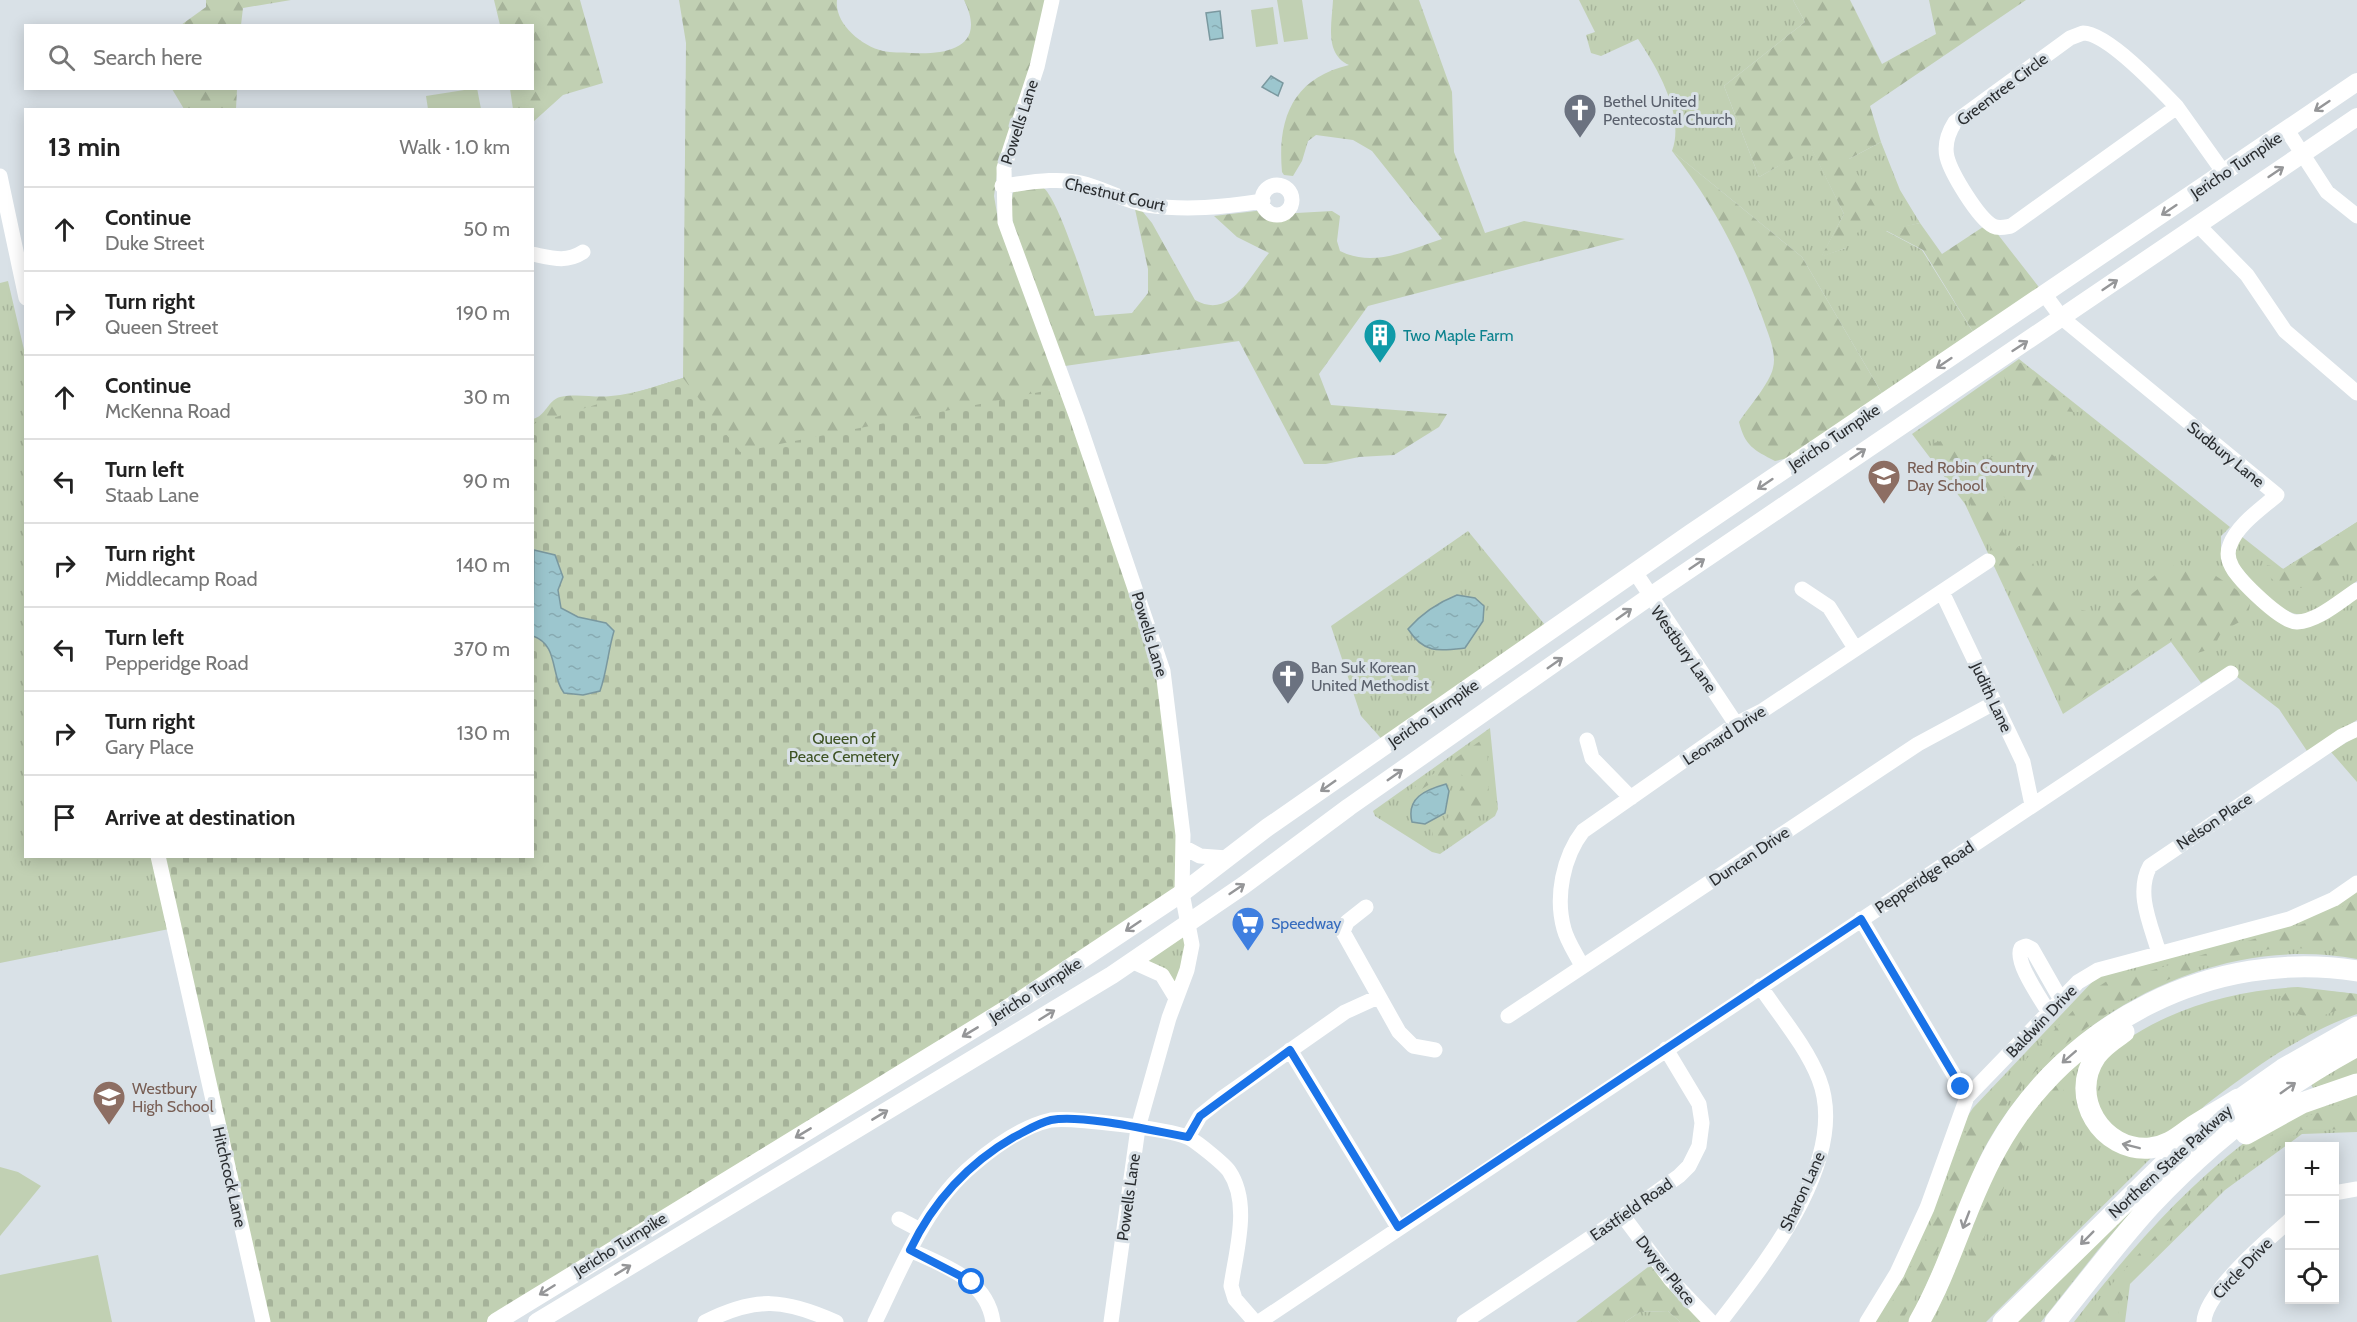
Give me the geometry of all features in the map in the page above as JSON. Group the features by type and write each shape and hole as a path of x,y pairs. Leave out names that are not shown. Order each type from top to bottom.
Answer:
{"highway":[{"path":"1919,1322 1948,1265 1987,1167 2005,1133 2040,1085 2083,1045 2141,1007 2178,990 2215,978 2276,968 2320,967 2357,971"},
{"path":"2238,1099 2192,1126 2175,1141 2156,1147 2137,1148 2116,1141 2098,1125 2089,1110 2085,1091 2090,1068 2105,1047 2133,1026 2171,1007 2210,993 2263,982 2321,980 2357,984"},
{"name":"Northern State Parkway","path":"2002,1322 2148,1179 2238,1099 2298,1059 2357,1027"},
{"name":"Northern State Parkway","path":"2055,1322 2128,1231 2203,1154 2284,1091 2357,1046"},
{"path":"2066,1322 2148,1221 2210,1160 2290,1108 2357,1084"}],"main road":[{"name":"Jericho Turnpike","path":"496,1322 1018,1002 1182,893 1227,858 1635,572 2357,82"},
{"name":"Jericho Turnpike","path":"537,1322 1032,1024 1131,961 1649,597 2357,117"}],"street":[{"name":"Powells Lane","path":"1052,0 1037,68 1007,153 1002,186 1005,222 1077,418 1164,671 1183,847 1182,893 1192,945 1187,970 1176,998 1138,1128 1110,1322"},
{"name":"Greentree Circle","path":"2177,107 2011,226 2000,228 1992,226 1981,216 1947,156 1946,140 1955,122 2070,38 2083,33 2108,44 2177,107 2224,173"},
{"path":"2287,130 2304,153 2327,192 2357,216"},
{"path":"0,176 24,289"},
{"name":"Chestnut Court","path":"1002,186 1048,180 1068,181 1144,204 1169,207 1205,208 1263,201"},
{"path":"2198,225 2247,275 2285,331 2356,389"},
{"path":"534,254 562,260 573,258 583,252"},
{"name":"Sudbury Lane","path":"2045,295 2062,318 2277,495 2236,532 2228,548 2229,559 2244,583 2280,615 2294,623 2307,621 2357,590"},
{"name":"Leonard Drive","path":"1582,966 1564,931 1559,906 1561,886 1571,850 1583,831 1736,724 1762,711 1988,561"},
{"name":"Westbury Lane","path":"1635,572 1649,597 1736,724"},
{"path":"1802,590 1829,607 1856,648"},
{"name":"Judith Lane","path":"1942,592 2023,762 2032,805"},
{"name":"Pepperidge Road","path":"1257,1322 2231,673"},
{"name":"Duncan Drive","path":"1508,1016 1918,744 1994,703"},
{"name":"Nelson Place","path":"2159,953 2142,890 2143,879 2150,866 2342,736 2357,729"},
{"path":"1587,740 1592,758 1631,798"},
{"path":"1183,847 1200,856 1227,858"},
{"name":"Hitchcock Lane","path":"158,858 262,1322"},
{"name":"Baldwin Drive","path":"1867,1322 1897,1273 1928,1208 1967,1097 2088,974 2289,919 2334,899 2357,883"},
{"path":"1366,907 1347,922 1343,932 1378,997 1408,1042 1413,1046 1435,1050"},
{"path":"1861,919 1967,1097"},
{"path":"2049,1013 2022,965 2018,954 2021,948 2026,946 2032,949 2061,1000"},
{"path":"1131,961 1162,975 1176,998"},
{"name":"Sharon Lane","path":"1720,1322 1761,1269 1787,1227 1816,1167 1826,1134 1826,1107 1819,1079 1760,986"},
{"path":"1188,1137 1200,1116 1345,1012 1378,997"},
{"name":"Eastfield Road","path":"1464,1322 1486,1316 1679,1176 1689,1166 1699,1146 1702,1123 1699,1104 1666,1049"},
{"path":"1290,1050 1398,1227"},
{"path":"875,1322 920,1230 950,1187 998,1146 1035,1126 1068,1119 1188,1137 1229,1170 1238,1190 1240,1221 1231,1286 1235,1299 1257,1322"},
{"path":"2339,1192 2357,1189"},
{"name":"Dwyer Place","path":"1623,1216 1671,1280 1711,1322"},
{"path":"898,1219 920,1230"},
{"name":"Circle Drive","path":"2204,1322 2205,1313 2215,1294 2285,1224"},
{"path":"910,1250 972,1282 983,1294 992,1312 993,1322"},
{"path":"705,1322 742,1306 763,1303 794,1305 836,1322"}],"green space":[{"path":"206,0 291,0 243,8 241,24 182,24 206,7"},
{"path":"494,0 580,0 603,83 563,95 534,121 534,108 513,108 510,90 534,90 534,24 500,24"},
{"path":"679,0 837,0 837,9 844,25 866,44 886,52 925,53 951,50 967,38 971,28 970,16 964,0 1052,0 998,166 994,196 999,225 1026,297 1036,291 1014,227 1012,201 1014,189 1042,187 1048,193 1064,225 1095,316 1132,313 1148,293 1148,269 1133,200 1152,223 1195,300 1208,305 1229,300 1238,293 1269,253 1237,237 1214,216 1264,210 1279,214 1332,211 1340,216 1337,241 1340,251 1366,258 1391,256 1442,239 1372,151 1353,140 1316,135 1308,141 1302,161 1293,176 1284,175 1282,172 1283,134 1286,117 1293,103 1302,90 1315,79 1349,65 1341,60 1333,46 1331,28 1333,0 1419,0 1452,92 1454,152 1485,233 1524,221 1625,239 1368,306 1319,374 1331,405 1447,414 1439,427 1394,455 1359,457 1326,464 1304,464 1239,341 1058,367 1065,387 771,454 534,465 534,418 541,415 556,399 573,395 620,395 683,378 686,43"},
{"path":"1277,0 1302,0 1308,39 1284,42"},
{"path":"1579,0 1793,0 1805,22 1724,86 1759,177 1811,147 1844,214 1822,256 1846,248 1849,159 1881,142 1900,190 1920,223 1886,231 1922,250 1978,340 1887,402 1802,257 1672,151 1675,123 1672,108 1661,78 1638,39 1601,56 1591,53 1586,35 1595,32"},
{"path":"1793,0 1850,0 1882,64 1936,34 1929,0 2026,0 1870,106 1881,142 1849,159 1876,208 1846,248 1821,257 1844,214 1811,148 1759,177 1724,86 1805,22"},
{"path":"1273,7 1278,44 1256,47 1251,10"},
{"path":"173,90 237,90 236,108 183,108"},
{"path":"477,90 481,108 428,108 426,96"},
{"path":"1672,151 1802,257 1887,402 1811,453 1775,461 1756,450 1744,437 1739,422 1771,374 1774,356 1771,344 1754,296 1725,231 1700,190"},
{"path":"1920,223 1942,254 1989,223 2045,295 1978,340 1923,250 1885,230"},
{"path":"8,281 24,350 24,858 158,858 174,928 0,963 0,283"},
{"path":"2019,359 2230,527 2221,536 2221,551 2228,575 2285,625 2357,595 2357,720 2307,751 2279,709 2236,676 2228,667 2201,683 2171,642 2063,714 1965,504 1912,434"},
{"path":"2019,362 2082,412 2070,412 2056,408 2028,387 2005,380 2004,375"},
{"name":"Queen of Peace Cemetery","path":"683,378 740,452 1065,387 1163,671 1182,893 496,1322 263,1322 158,858 534,858 534,424"},
{"path":"1945,440 1981,461 2008,451 2042,445 2056,458 2047,482 2037,492 2014,502 2002,496 2000,506 2003,532 2033,563 2041,583 2069,607 2095,613 2123,601 2165,567 2180,565 2207,570 2237,590 2250,604 2249,611 2243,620 2221,634 2214,648 2194,654 2189,662 2172,638 2070,707 2065,707 1970,503 1938,462 1933,448 1934,443"},
{"path":"2357,522 2357,581 2310,613 2300,615 2277,605 2256,586 2233,557 2235,541 2241,536 2283,569"},
{"path":"2357,522 2357,562 2352,565 2335,570 2314,584 2301,588 2283,586 2265,572 2267,565 2284,569"},
{"path":"1468,531 1550,631 1387,745 1361,716 1331,626"},
{"path":"1490,728 1498,809 1495,816 1440,854 1432,852 1375,816 1373,811"},
{"path":"2357,736 2357,782 2331,752"},
{"path":"1483,739 1487,742 1489,799 1485,809 1438,846 1432,841 1433,830 1453,814 1457,795 1466,778 1459,773 1438,779 1409,797 1399,798"},
{"path":"2357,891 2357,959 2302,954 2247,959 2193,973 2142,995 2095,1024 2052,1060 2015,1101 1985,1147 1909,1322 1874,1322 1890,1299 1916,1250 1965,1120 1973,1108 2094,980 2109,971"},
{"path":"2357,898 2357,955 2292,948 2271,949 2231,957 2190,970 2149,989 2109,1012 2071,1039 2038,1069 2009,1101 1986,1135 1939,1246 1901,1322 1881,1322 1925,1241 1966,1131 1979,1108 2092,991 2116,975 2127,978 2322,918"},
{"path":"1187,929 1188,946 1176,988 1141,960"},
{"path":"2298,987 2357,994 2357,1014 2316,1032 2277,1054 2222,1092 2177,1130 2161,1138 2135,1139 2120,1133 2108,1122 2100,1109 2095,1093 2094,1078 2099,1062 2110,1049 2153,1024 2213,1000 2255,991"},
{"path":"2306,989 2357,994 2357,1005 2317,1017 2300,1015 2287,1010 2281,999 2287,991"},
{"path":"2108,1039 2083,1103 2153,1156 1986,1322 1928,1322 1945,1294 1998,1157 2052,1083"},
{"path":"2357,1056 2357,1075 2313,1088 2311,1084"},
{"path":"2063,1076 2068,1076 2069,1083 2030,1133 2008,1177 1976,1259 1974,1271 1969,1276 1964,1274 1984,1203 2005,1153"},
{"path":"2357,1094 2357,1132 2302,1134 2291,1142 2285,1142 2285,1146 2225,1190 2130,1284 2125,1322 2074,1322 2153,1227 2220,1162 2269,1127 2313,1108"},
{"path":"2357,1099 2357,1129 2301,1130 2223,1186 2128,1279 2118,1315 2119,1322 2082,1322 2103,1294 2173,1216 2232,1161 2291,1122"},
{"path":"2230,1115 2140,1202 2098,1250 2041,1322 2014,1322 2185,1153"},
{"path":"0,1167 18,1172 41,1186 0,1236"},
{"path":"98,1255 112,1322 0,1322 0,1275"},
{"path":"1652,1264 1705,1322 1680,1322 1668,1311 1640,1312 1625,1322 1576,1322"},
{"path":"1668,1311 1680,1322 1625,1322 1640,1312"}],"water":[{"path":"1220,11 1223,38 1210,40 1206,13"},
{"path":"1271,76 1283,83 1278,96 1262,87"},
{"path":"534,550 555,555 563,577 558,590 561,608 578,617 606,623 614,631 600,691 583,695 564,693 557,678 551,653 541,640 534,636"},
{"path":"1457,595 1475,598 1484,606 1483,621 1465,648 1440,650 1420,643 1408,629 1430,609"},
{"path":"1446,784 1449,791 1445,813 1425,824 1412,822 1412,807 1419,796"}],"place":[{"name":"Bethel United Pentecostal Church","path":"1580,139"},
{"name":"Two Maple Farm","path":"1380,364"},
{"name":"Red Robin Country Day School","path":"1884,505"},
{"name":"Ban Suk Korean United Methodist","path":"1288,705"},
{"name":"Speedway","path":"1248,952"},
{"name":"Westbury High School","path":"109,1126"}],"route":[{"path":"972,1282 910,1250 920,1230 950,1187 998,1146 1035,1126 1051,1120 1068,1119 1188,1137 1200,1116 1290,1050 1398,1227 1861,919 1961,1087"}]}
